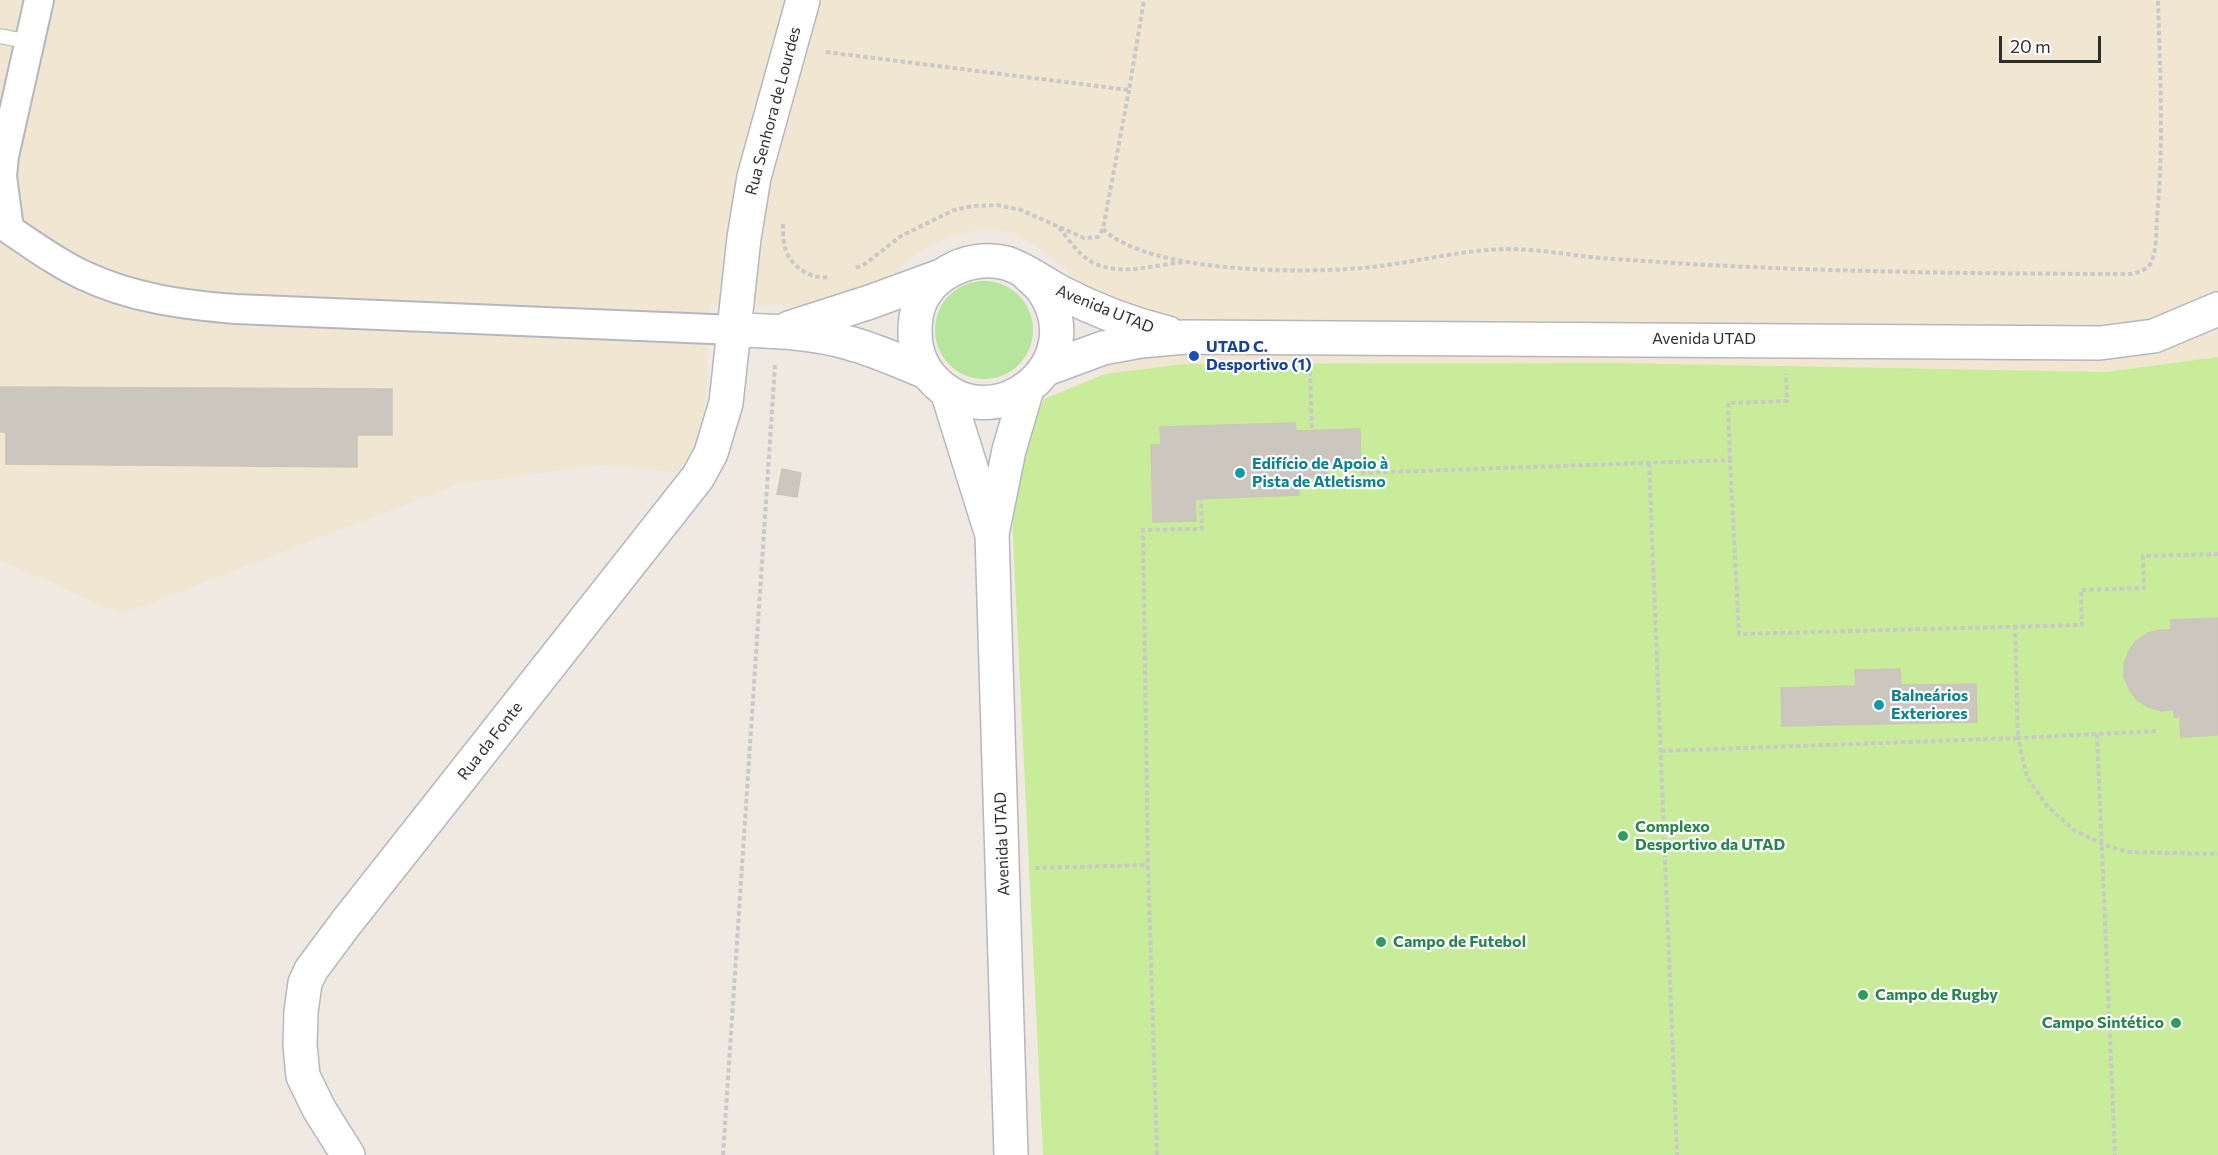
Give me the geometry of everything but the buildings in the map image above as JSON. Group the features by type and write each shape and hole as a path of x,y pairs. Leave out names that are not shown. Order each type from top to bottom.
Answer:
{"street":[{"path":"39,0 3,166 4,226 55,260 85,276 121,290 177,303 236,309 778,331 820,336 852,343 937,382"},
{"name":"Rua Senhora de Lourdes","path":"735,330 744,238 754,177 803,0"},
{"name":"Avenida UTAD","path":"992,534 937,382 917,353 914,332 917,311 926,292 941,276 961,265 983,260 1006,263 1097,309 1148,328 1185,337"},
{"name":"Avenida UTAD","path":"1011,1155 992,534 1009,450 1037,379 1055,349 1056,328 1053,307 1042,288 1027,274"},
{"path":"778,331 870,302 941,276"},
{"name":"Avenida UTAD","path":"937,382 966,400 987,403 1008,399 1037,379 1103,348 1141,341 1185,337 2100,343 2154,336 2218,309"},
{"name":"Rua da Fonte","path":"348,1155 319,1109 303,1076 300,1045 301,1012 305,983 311,970 698,477 711,453 724,412 735,330"}],"lane":[{"path":"0,36 30,42"}],"path":[{"path":"850,271 865,264 901,236 954,210 997,205 1021,210 1084,238 1098,237 1104,229 1144,0"},
{"path":"1104,229 1112,237 1137,248 1188,262 1278,270 1358,268 1505,249 1690,264 2132,274 2150,265 2154,253 2160,185 2162,122 2158,0"},
{"path":"822,63 828,42"},
{"path":"826,52 1129,90"},
{"path":"783,218 784,246 791,263 808,274 824,278 834,276"},
{"path":"1059,227 1082,255 1099,266 1120,269 1188,262"},
{"path":"723,1155 778,331"},
{"path":"1309,338 1312,431"},
{"path":"1786,370 1787,401 1728,403 1739,634 2082,625 2081,590 2144,588 2143,556 2218,554"},
{"path":"1361,473 1730,460"},
{"path":"1649,463 1677,1155"},
{"path":"1157,1155 1148,865 1143,530 1202,529 1201,498"},
{"path":"2014,627 2018,738 2026,777 2048,806 2074,830 2102,844 2127,852 2218,854"},
{"path":"1660,751 2156,731"},
{"path":"2097,734 2115,1155"},
{"path":"1003,869 1148,865"}],"shaded area":[{"path":"0,0 2218,0 2218,1155 1043,1155 1044,399 1105,374 1102,297 1083,289 1062,266 1035,245 1015,233 990,228 951,235 921,250 880,283 829,301 803,305 709,304 705,419 695,447 677,472 600,465 458,484 122,614 0,560"}],"green space":[{"path":"984,281 1003,285 1019,295 1029,311 1033,330 1029,349 1019,365 1003,375 984,379 965,375 949,365 939,349 935,330 939,311 949,295 965,285"},
{"name":"Complexo Desportivo da UTAD","path":"2218,357 2218,1155 1043,1155 1012,516 1022,449 1044,399 1105,374 1184,364 1616,363 2106,372"}],"place":[{"name":"UTAD C. Desportivo (1)","path":"1194,356"},
{"name":"Edifício de Apoio à Pista de Atletismo","path":"1240,473"},
{"name":"Balneários Exteriores","path":"1879,705"},
{"name":"Complexo Desportivo da UTAD","path":"1623,836"},
{"name":"Campo de Futebol","path":"1381,942"},
{"name":"Campo de Rugby","path":"1863,995"},
{"name":"Campo Sintético","path":"2176,1023"}]}
